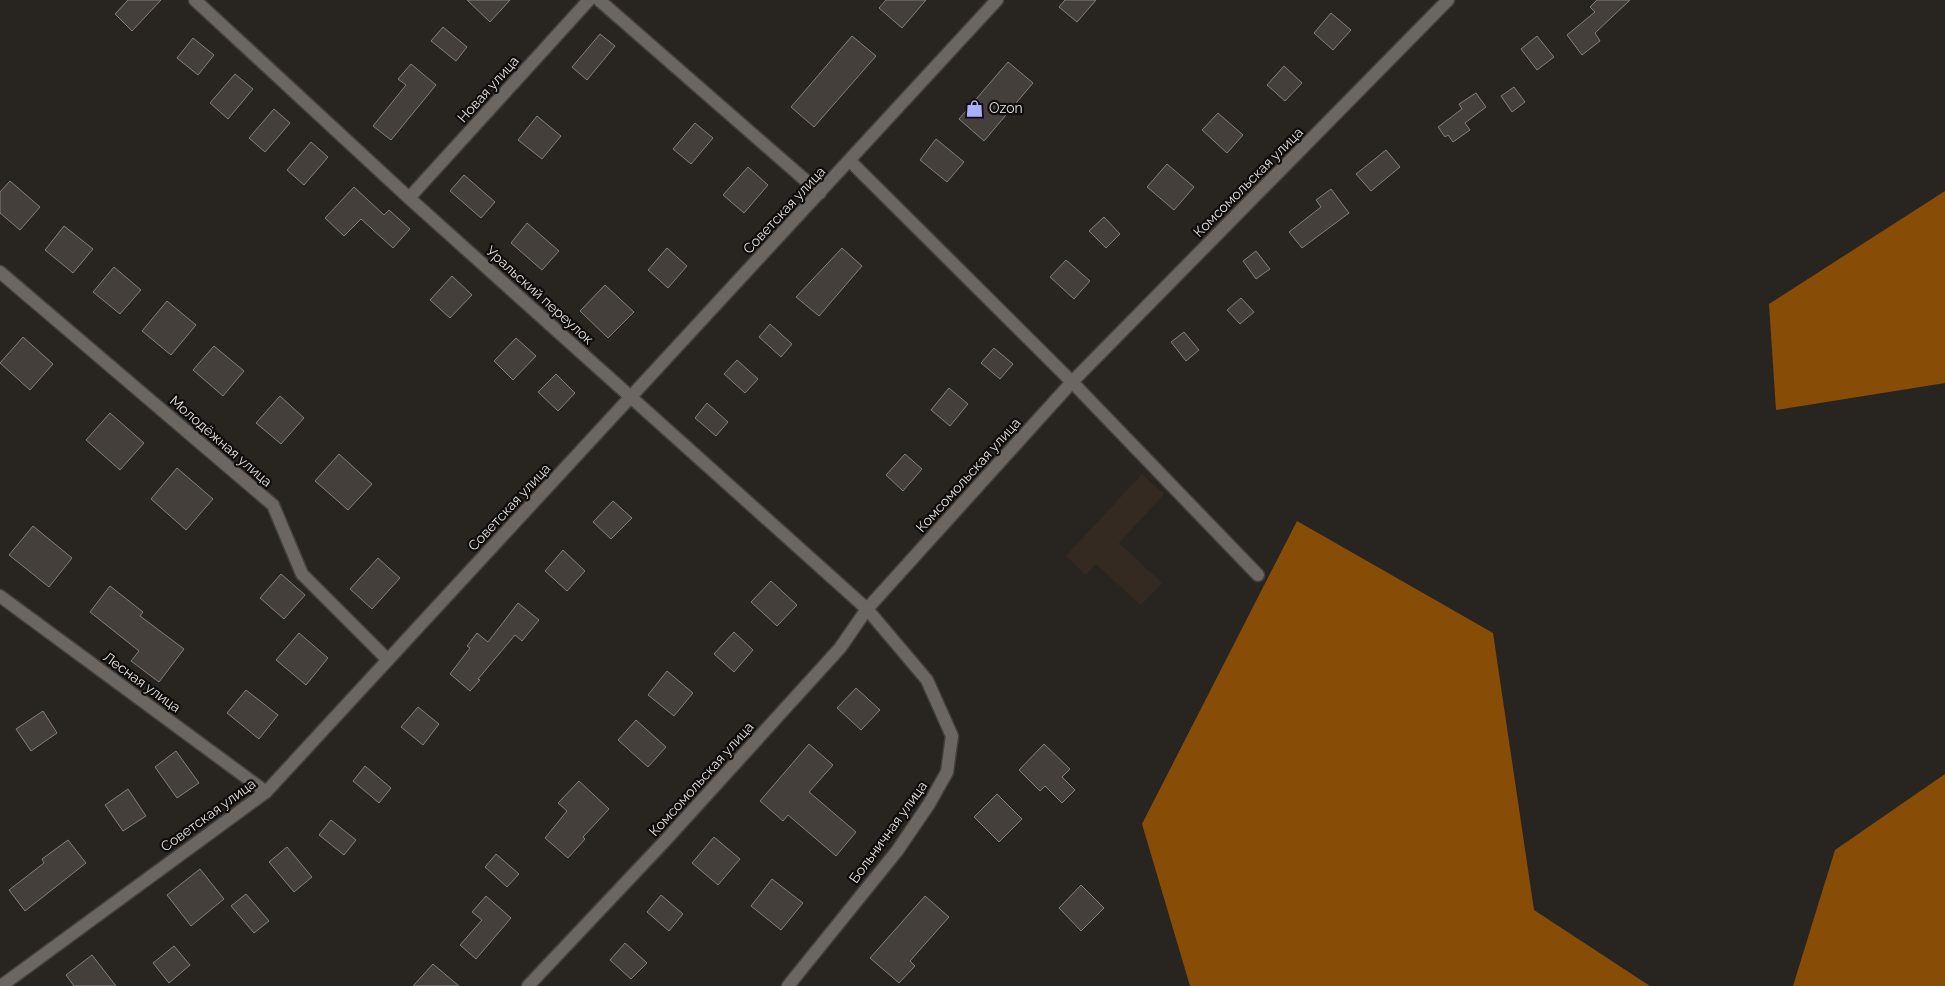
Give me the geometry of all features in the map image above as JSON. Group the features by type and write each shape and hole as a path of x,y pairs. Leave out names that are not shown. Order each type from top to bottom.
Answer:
{"street":[{"name":"Уральский переулок","path":"195,0 409,198 867,609"},
{"name":"Новая улица","path":"409,198 589,0"},
{"path":"599,0 820,193"},
{"name":"Советская улица","path":"1,986 266,792 997,0"},
{"name":"Комсомольская улица","path":"528,986 663,843 834,656 867,609 1072,382 1448,0"},
{"path":"850,161 1072,382 1258,574"},
{"name":"Молодёжная улица","path":"0,272 273,505 302,574 388,660"},
{"name":"Лесная улица","path":"0,596 266,792"},
{"name":"Больничная улица","path":"788,986 897,850 930,804 947,772 952,736 927,680 867,609"}],"shaded area":[{"path":"1945,191 1945,383 1776,410 1769,304"},
{"path":"1142,474 1164,494 1119,543 1162,583 1141,605 1096,564 1086,575 1066,556"},
{"path":"1297,521 1493,633 1534,910 1650,986 1190,986 1142,824"},
{"path":"1945,774 1945,986 1793,986 1835,850"}],"building":[{"path":"128,0 161,0 132,31 115,14"},
{"path":"467,0 510,0 490,22"},
{"path":"886,0 926,0 902,28 879,8"},
{"path":"1065,0 1096,0 1077,22 1059,7"},
{"path":"1597,0 1630,0 1595,33 1600,41 1582,55 1567,35 1595,12 1590,7"},
{"path":"1331,13 1351,30 1333,50 1314,33"},
{"path":"443,27 467,47 456,61 431,41"},
{"path":"600,34 615,46 587,80 572,67"},
{"path":"852,36 876,56 814,127 791,107"},
{"path":"1537,36 1554,57 1537,70 1521,49"},
{"path":"193,38 214,55 198,75 177,58"},
{"path":"1008,62 1033,83 984,141 959,119"},
{"path":"411,64 436,85 391,140 373,126 406,85 398,79"},
{"path":"1284,66 1302,83 1285,101 1267,85"},
{"path":"235,74 253,89 228,119 210,103"},
{"path":"1514,87 1525,102 1512,112 1501,96"},
{"path":"1476,93 1486,107 1465,123 1470,130 1453,142 1448,135 1445,137 1438,127 1462,109 1459,104"},
{"path":"274,109 290,123 265,152 249,138"},
{"path":"1218,113 1243,135 1227,153 1202,130"},
{"path":"537,116 561,136 542,159 518,140"},
{"path":"695,123 713,138 691,164 673,149"},
{"path":"936,139 964,162 947,182 920,160"},
{"path":"311,142 328,157 304,185 287,170"},
{"path":"1386,150 1400,167 1371,191 1356,174"},
{"path":"1167,164 1194,187 1174,210 1147,187"},
{"path":"748,167 768,185 744,213 723,195"},
{"path":"464,175 495,202 481,218 450,191"},
{"path":"10,181 40,207 20,230 0,213 0,192"},
{"path":"354,187 384,215 389,210 410,229 393,248 361,219 344,236 325,218"},
{"path":"1331,189 1349,213 1302,248 1289,232 1321,207 1316,200"},
{"path":"1104,217 1120,234 1106,248 1089,231"},
{"path":"527,223 559,251 542,270 511,243"},
{"path":"64,226 93,249 73,273 45,250"},
{"path":"667,248 687,266 668,288 648,270"},
{"path":"842,248 862,266 819,316 796,297"},
{"path":"1256,251 1270,269 1256,279 1243,261"},
{"path":"1066,260 1090,281 1074,299 1050,277"},
{"path":"114,267 141,290 120,314 93,292"},
{"path":"452,276 472,295 450,318 430,300"},
{"path":"605,285 634,312 608,338 580,311"},
{"path":"1241,298 1254,312 1240,324 1227,310"},
{"path":"167,301 196,325 171,355 142,331"},
{"path":"770,324 792,344 781,357 759,337"},
{"path":"1184,332 1199,350 1186,361 1171,342"},
{"path":"23,337 53,364 30,390 0,363"},
{"path":"516,338 536,356 513,380 494,361"},
{"path":"214,346 244,371 223,396 193,370"},
{"path":"994,348 1013,364 1000,379 981,363"},
{"path":"737,360 758,379 745,393 724,374"},
{"path":"556,374 575,393 558,411 538,392"},
{"path":"949,388 968,404 950,426 931,410"},
{"path":"280,396 304,418 281,444 256,423"},
{"path":"707,403 728,422 716,436 695,418"},
{"path":"110,413 144,443 120,470 86,440"},
{"path":"339,454 372,484 348,510 315,481"},
{"path":"905,454 922,469 903,491 886,475"},
{"path":"177,468 213,499 186,530 151,499"},
{"path":"613,501 632,518 611,539 593,522"},
{"path":"33,526 72,558 49,587 9,555"},
{"path":"563,550 585,571 567,591 545,571"},
{"path":"378,558 400,578 372,609 350,589"},
{"path":"281,574 305,595 284,619 260,598"},
{"path":"771,581 797,605 777,626 751,602"},
{"path":"110,586 143,612 140,616 184,649 159,682 131,661 139,651 90,612"},
{"path":"518,603 539,620 522,641 515,635 470,691 450,674 470,648 467,646 477,633 488,642"},
{"path":"734,632 753,650 734,672 714,654"},
{"path":"299,633 328,658 306,685 276,660"},
{"path":"667,671 693,693 674,716 648,695"},
{"path":"856,688 880,710 861,730 837,708"},
{"path":"246,690 278,715 259,739 227,713"},
{"path":"418,707 439,724 423,745 401,727"},
{"path":"43,711 57,733 31,751 16,729"},
{"path":"636,720 666,747 648,767 618,740"},
{"path":"809,744 833,765 809,792 856,832 836,856 788,815 783,821 760,801"},
{"path":"1044,744 1070,769 1062,777 1075,790 1062,803 1045,786 1040,791 1019,770"},
{"path":"176,751 199,783 177,798 155,767"},
{"path":"365,766 391,788 379,803 353,781"},
{"path":"579,781 609,809 583,837 585,839 568,858 545,838 567,811 558,803"},
{"path":"128,789 146,816 123,831 105,805"},
{"path":"997,794 1022,819 999,842 974,817"},
{"path":"331,820 356,840 344,855 319,835"},
{"path":"714,837 740,859 718,885 692,863"},
{"path":"68,840 86,863 25,911 9,890 44,863 42,859"},
{"path":"287,847 312,877 294,892 269,862"},
{"path":"496,854 519,874 507,887 485,867"},
{"path":"200,869 224,899 191,926 167,895"},
{"path":"772,879 803,903 781,930 751,906"},
{"path":"1081,885 1104,908 1081,931 1059,908"},
{"path":"246,894 269,921 254,933 231,906"},
{"path":"661,895 683,914 669,931 647,912"},
{"path":"486,896 511,918 476,959 460,945 482,920 472,912"},
{"path":"925,896 949,917 910,961 915,966 899,983 870,958"},
{"path":"625,943 647,963 631,979 610,960"},
{"path":"174,946 190,965 169,983 153,963"},
{"path":"92,955 116,986 74,986 66,975"},
{"path":"433,964 459,986 413,986"}],"place":[{"name":"Ozon","path":"975,108"}]}
